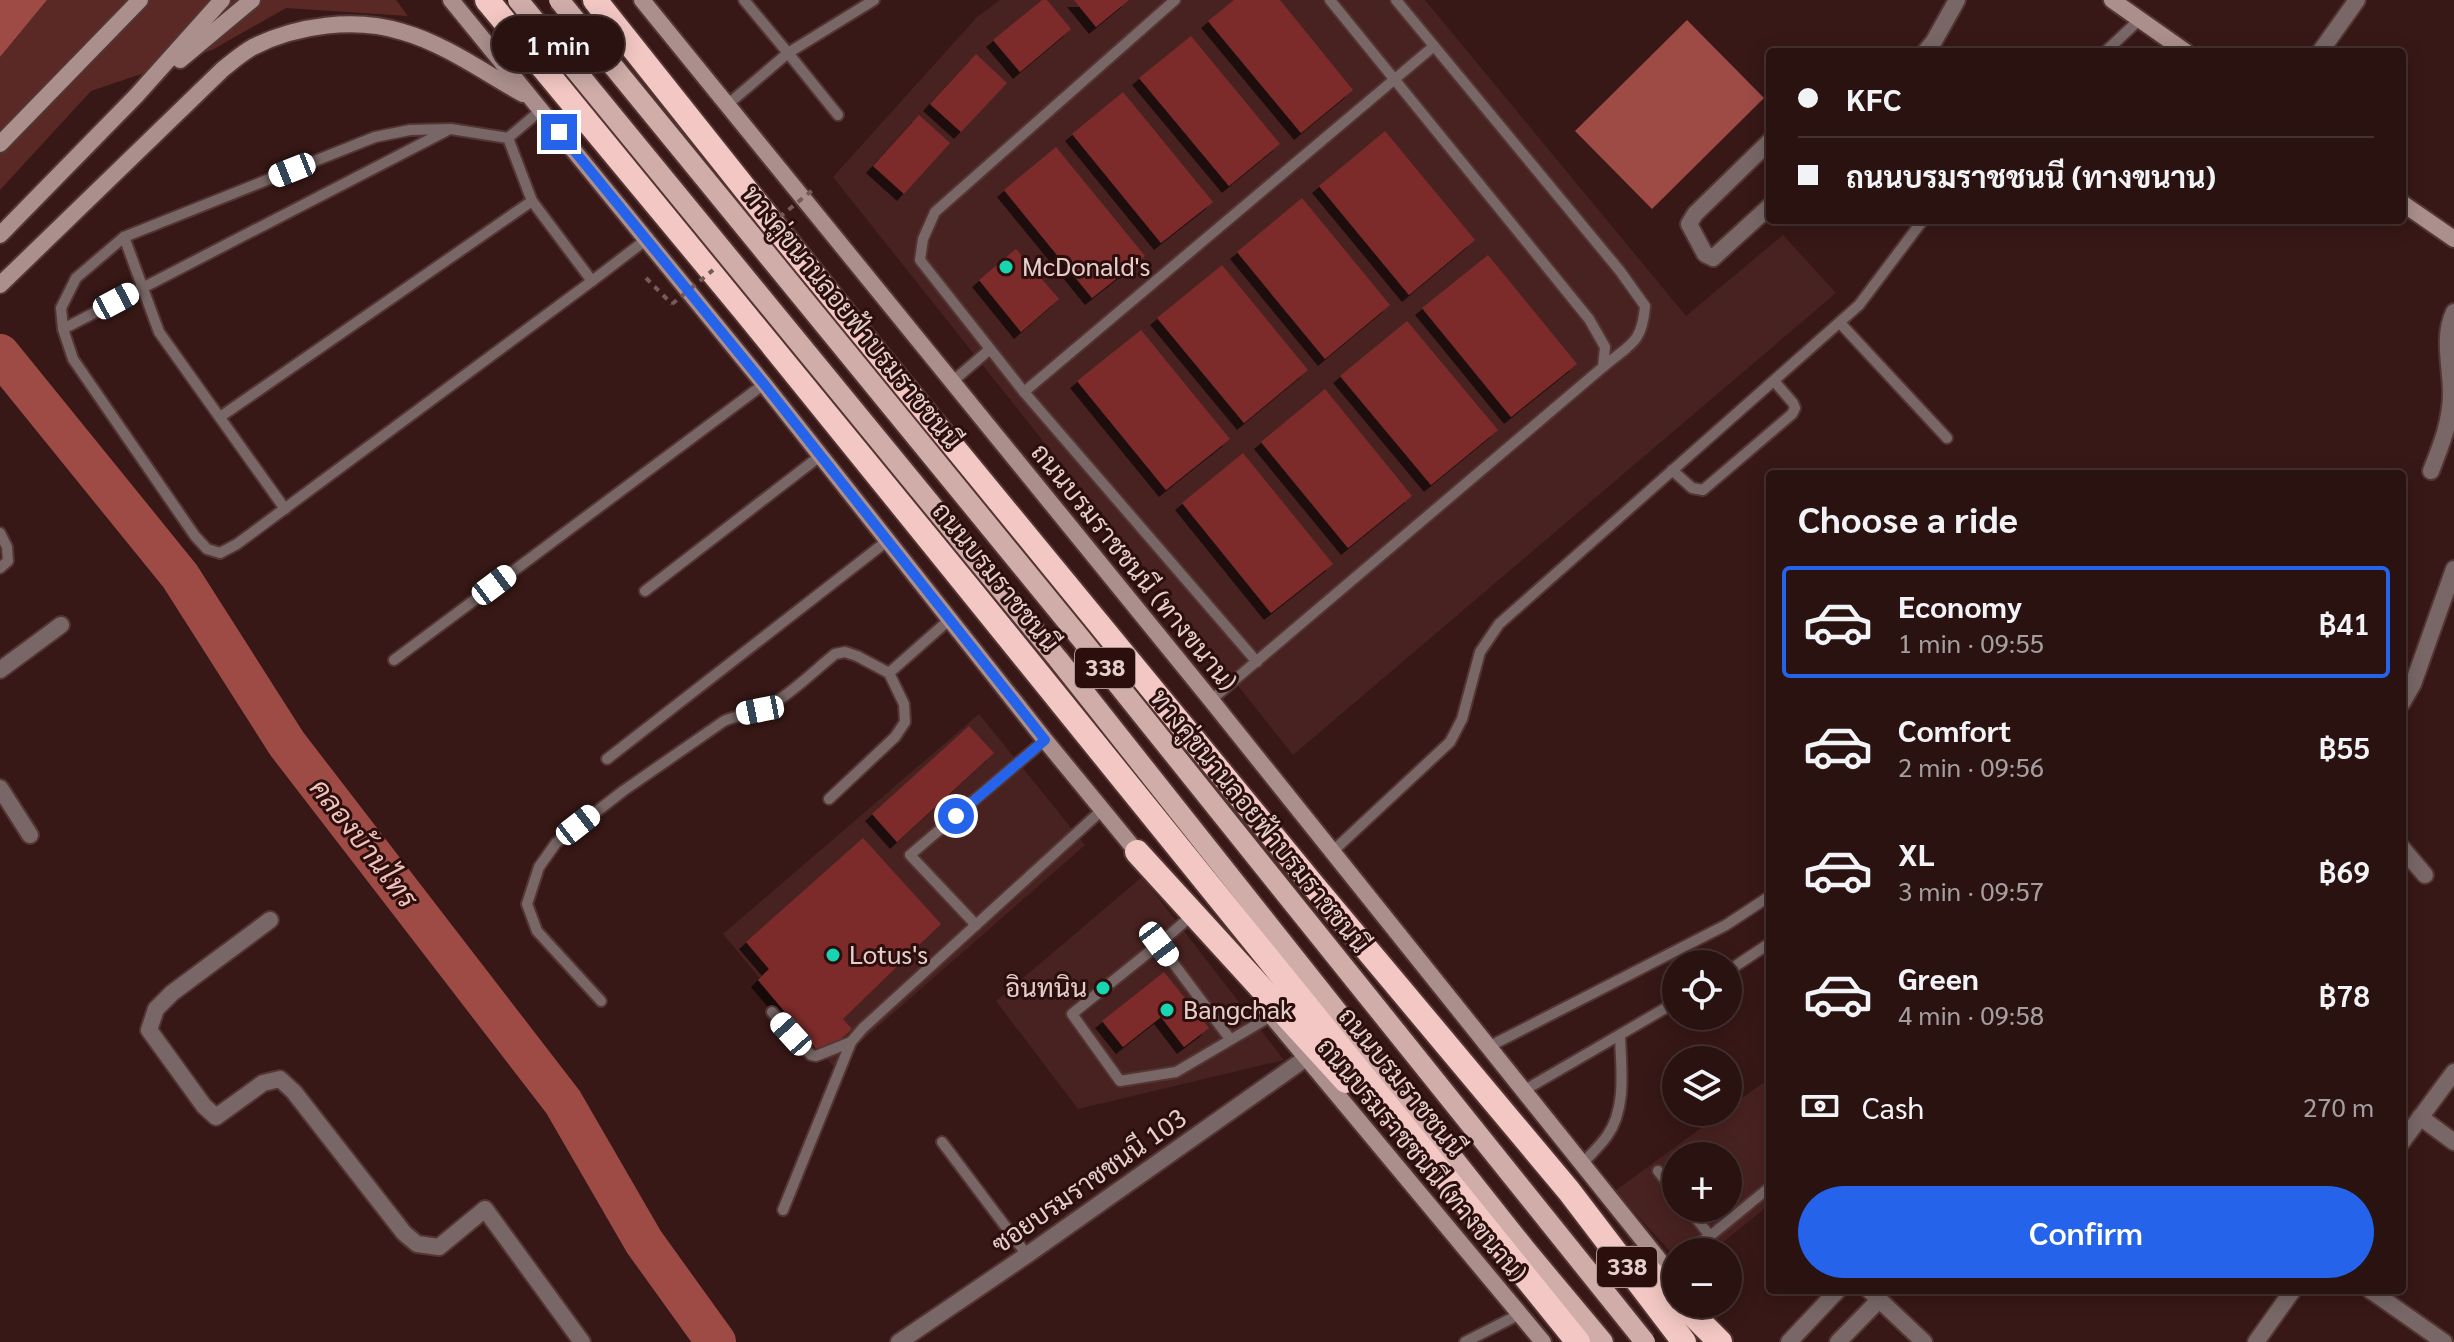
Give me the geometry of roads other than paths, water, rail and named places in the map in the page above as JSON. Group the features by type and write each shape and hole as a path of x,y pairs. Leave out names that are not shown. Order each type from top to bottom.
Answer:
{"highway":[{"name":"ถนนบรมราชชนนี","path":"487,0 824,409 1578,1342"},
{"name":"ถนนบรมราชชนนี","path":"595,0 870,346 1569,1191 1684,1342"},
{"path":"1137,852 1513,1263"},
{"path":"1569,1191 1662,1284"},
{"path":"1696,1318 1721,1342"}],"main road":[{"path":"0,144 140,0"},
{"path":"0,235 136,96 222,0"},
{"path":"136,96 252,0"},
{"name":"ถนนบรมราชชนนี (ทางขนาน)","path":"451,0 764,384 1045,740 1543,1342"},
{"name":"338","path":"518,0 1058,659 1527,1251 1603,1342"},
{"name":"ทางคู่ขนานลอยฟ้าบรมราชชนนี","path":"559,0 1072,628 1645,1342"},
{"name":"ถนนบรมราชชนนี (ทางขนาน)","path":"642,0 1211,700 1582,1164 1662,1253"},
{"path":"2112,0 2180,48"},
{"path":"0,285 223,69 251,48 281,36 310,28 343,25 370,25 403,32 433,44 537,104"},
{"path":"2406,206 2454,239"},
{"path":"1704,1318 1721,1342"}],"street":[{"path":"1928,48 1957,0"},
{"path":"2323,48 2357,0"},
{"path":"1766,145 1695,214 1689,224 1705,254 1713,258 1766,210"},
{"path":"2431,471 2446,432 2451,395 2447,333 2454,312"},
{"path":"2406,696 2454,569"},
{"path":"0,670 61,625"},
{"path":"0,788 30,835"},
{"path":"2406,853 2425,875"},
{"path":"270,920 172,993 156,1009 149,1030 204,1106 216,1117 263,1083 280,1079 294,1092 404,1233 417,1244 439,1247 485,1209 582,1342"},
{"name":"ซอยบรมราชชนนี 103","path":"899,1342 1306,1058"},
{"path":"2406,1136 2454,1072"},
{"path":"2420,1117 2454,1142"},
{"path":"1789,1342 1834,1294"},
{"path":"2256,1342 2290,1294"},
{"path":"2376,1294 2444,1342"},
{"path":"1838,1342 1874,1295 1924,1342"}],"lane":[{"path":"744,0 838,115"},
{"path":"727,105 788,53 874,0"},
{"path":"1175,0 935,212 923,239 920,260 1024,392 1257,662"},
{"path":"1330,0 1589,319 1605,347 1603,367"},
{"path":"1211,700 1639,337 1643,325 1645,306 1620,271 1396,0"},
{"path":"2109,48 2139,20"},
{"path":"1024,392 1434,46"},
{"path":"508,138 537,104"},
{"path":"508,138 451,129 410,130 375,137 124,237 76,278 61,308 63,329 73,359 207,549 220,553 237,544 647,239"},
{"path":"63,329 451,129"},
{"path":"508,138 532,201 592,281"},
{"path":"220,417 532,201"},
{"path":"1332,852 1450,742 1462,719 1480,652 1499,624 1859,305 1920,224"},
{"path":"124,237 159,332 285,509"},
{"path":"1840,323 1947,438"},
{"path":"953,381 989,350"},
{"path":"1672,470 1692,488 1703,490 1792,414 1795,408 1793,403 1774,381"},
{"path":"394,660 764,384"},
{"path":"645,591 820,456"},
{"path":"0,533 7,547 8,561 0,568"},
{"path":"607,759 887,541"},
{"path":"889,673 949,620"},
{"path":"601,1001 537,931 527,904 539,867 556,843 623,791 724,721 773,704 835,654 845,652 889,673 904,704 905,722 895,737 829,799"},
{"path":"976,925 910,855 1045,740"},
{"path":"783,1210 851,1042 1102,810"},
{"path":"1488,1047 1726,925 1766,899"},
{"path":"1190,917 1072,1014 1120,1081 1176,1072 1271,1016"},
{"path":"1159,944 1230,1039"},
{"path":"1742,962 1766,946"},
{"path":"1523,1091 1662,1010"},
{"path":"772,1012 811,1055 816,1056 851,1042"},
{"path":"1582,1164 1608,1135 1618,1114 1622,1082 1620,1036"},
{"path":"942,1142 1027,1255"},
{"path":"1658,1171 1662,1176"},
{"path":"1707,1238 1766,1190"},
{"path":"1699,1222 1710,1236"},
{"path":"1465,1342 1520,1314"}],"waterway":[{"name":"คลองบ้านไทร","path":"0,354 180,576 287,744 563,1102 644,1242 716,1342"}],"place":[{"name":"McDonald's","path":"1006,267"},
{"name":"Lotus's","path":"833,955"},
{"name":"อินทนิน","path":"1103,988"},
{"name":"Bangchak","path":"1167,1010"}]}
